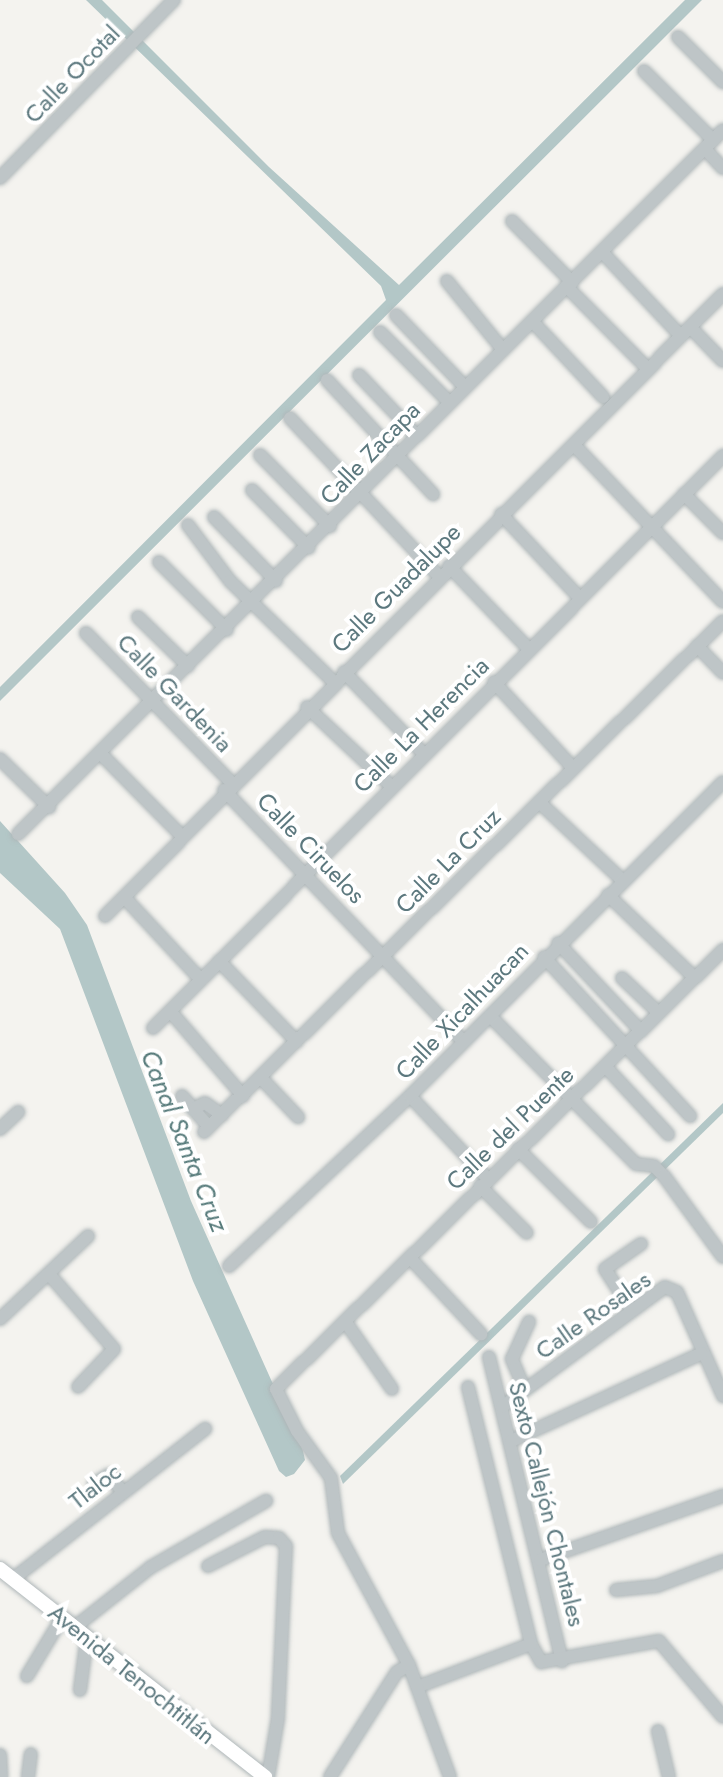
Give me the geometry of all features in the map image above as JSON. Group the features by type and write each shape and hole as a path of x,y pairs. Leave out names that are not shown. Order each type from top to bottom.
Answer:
{"main road":[{"name":"Avenida Tenochtitlán","path":"0,1569 266,1777"}],"street":[{"name":"Calle Ocotal","path":"0,178 174,0"},
{"path":"678,37 723,82"},
{"path":"644,71 709,144 723,168"},
{"name":"Calle Zacapa","path":"18,834 227,630 464,386 603,253 723,130"},
{"path":"512,221 648,369"},
{"path":"603,253 686,332 723,361"},
{"path":"447,281 503,350"},
{"name":"Calle Guadalupe","path":"105,916 307,707 723,294"},
{"path":"396,315 464,386"},
{"path":"532,321 603,397"},
{"path":"380,332 449,402"},
{"path":"359,375 417,436"},
{"path":"327,380 433,494"},
{"path":"290,418 439,576"},
{"path":"574,445 650,529 723,602"},
{"path":"260,455 330,526"},
{"name":"Calle La Herencia","path":"153,1028 390,785 723,456"},
{"path":"252,490 309,548"},
{"path":"684,494 723,533"},
{"path":"501,514 580,598"},
{"path":"214,517 276,581"},
{"path":"188,525 252,603 333,681"},
{"path":"159,562 227,630"},
{"path":"449,566 528,648"},
{"path":"138,617 188,666"},
{"name":"Calle La Cruz","path":"193,1109 207,1130 723,621"},
{"name":"Calle Gardenia","path":"86,633 152,700 228,787"},
{"path":"697,646 723,673"},
{"path":"344,672 423,753"},
{"path":"494,682 573,768"},
{"path":"307,707 390,785"},
{"path":"100,753 181,835"},
{"path":"0,759 49,807"},
{"name":"Calle Xicalhuacan","path":"229,1266 410,1096 544,957 723,782"},
{"name":"Calle Ciruelos","path":"228,787 305,874 464,1042"},
{"path":"539,802 623,881"},
{"path":"608,895 695,978"},
{"path":"124,897 201,980"},
{"path":"558,943 641,1031"},
{"name":"Calle del Puente","path":"409,1665 338,1533 331,1478 297,1431 276,1389 347,1324 484,1182 723,950"},
{"path":"544,957 624,1048 690,1116"},
{"path":"219,961 297,1042"},
{"path":"622,978 659,1013"},
{"path":"170,1011 243,1096"},
{"path":"490,1016 636,1164 654,1166 664,1176 723,1257"},
{"path":"605,1066 668,1134"},
{"path":"261,1078 298,1117"},
{"path":"182,1096 193,1109 205,1103 222,1115"},
{"path":"410,1096 527,1233"},
{"path":"0,1129 18,1112"},
{"path":"518,1149 591,1222"},
{"path":"0,1319 88,1236"},
{"path":"632,1311 605,1269 641,1244"},
{"path":"411,1259 481,1334"},
{"path":"49,1274 114,1349 78,1387"},
{"name":"Calle Rosales","path":"502,1407 632,1311 671,1287 702,1353"},
{"path":"525,1390 512,1359 529,1322"},
{"path":"347,1324 392,1389"},
{"path":"511,1441 702,1353 723,1396"},
{"name":"Sexto Callejón Chontales","path":"489,1357 562,1661"},
{"path":"468,1387 531,1644 541,1662 562,1661 659,1641 723,1717"},
{"name":"Tlaloc","path":"13,1579 205,1429"},
{"path":"94,1484 109,1475 123,1492"},
{"path":"540,1560 723,1496"},
{"path":"27,1676 69,1623 151,1567 266,1501"},
{"path":"208,1566 265,1537 279,1538 286,1546 278,1718 266,1777"},
{"path":"616,1590 657,1586 723,1561"},
{"path":"80,1690 87,1637"},
{"path":"417,1687 531,1644"},
{"path":"330,1777 397,1672 409,1665 450,1777"},
{"path":"658,1731 669,1777"},
{"path":"28,1777 31,1754"},
{"path":"0,1755 1,1777"}],"shaded area":[{"path":"86,0 102,0 269,167 399,285 685,0 702,0 0,701 0,687 386,300 381,286"},
{"path":"0,821 65,893 87,925 191,1201 303,1451 305,1460 294,1474 286,1477 279,1471 193,1281 60,929 0,873"},
{"path":"723,1103 723,1113 343,1484 340,1476"}],"water label":[{"name":"Canal Santa Cruz","path":"184,1141"}]}
